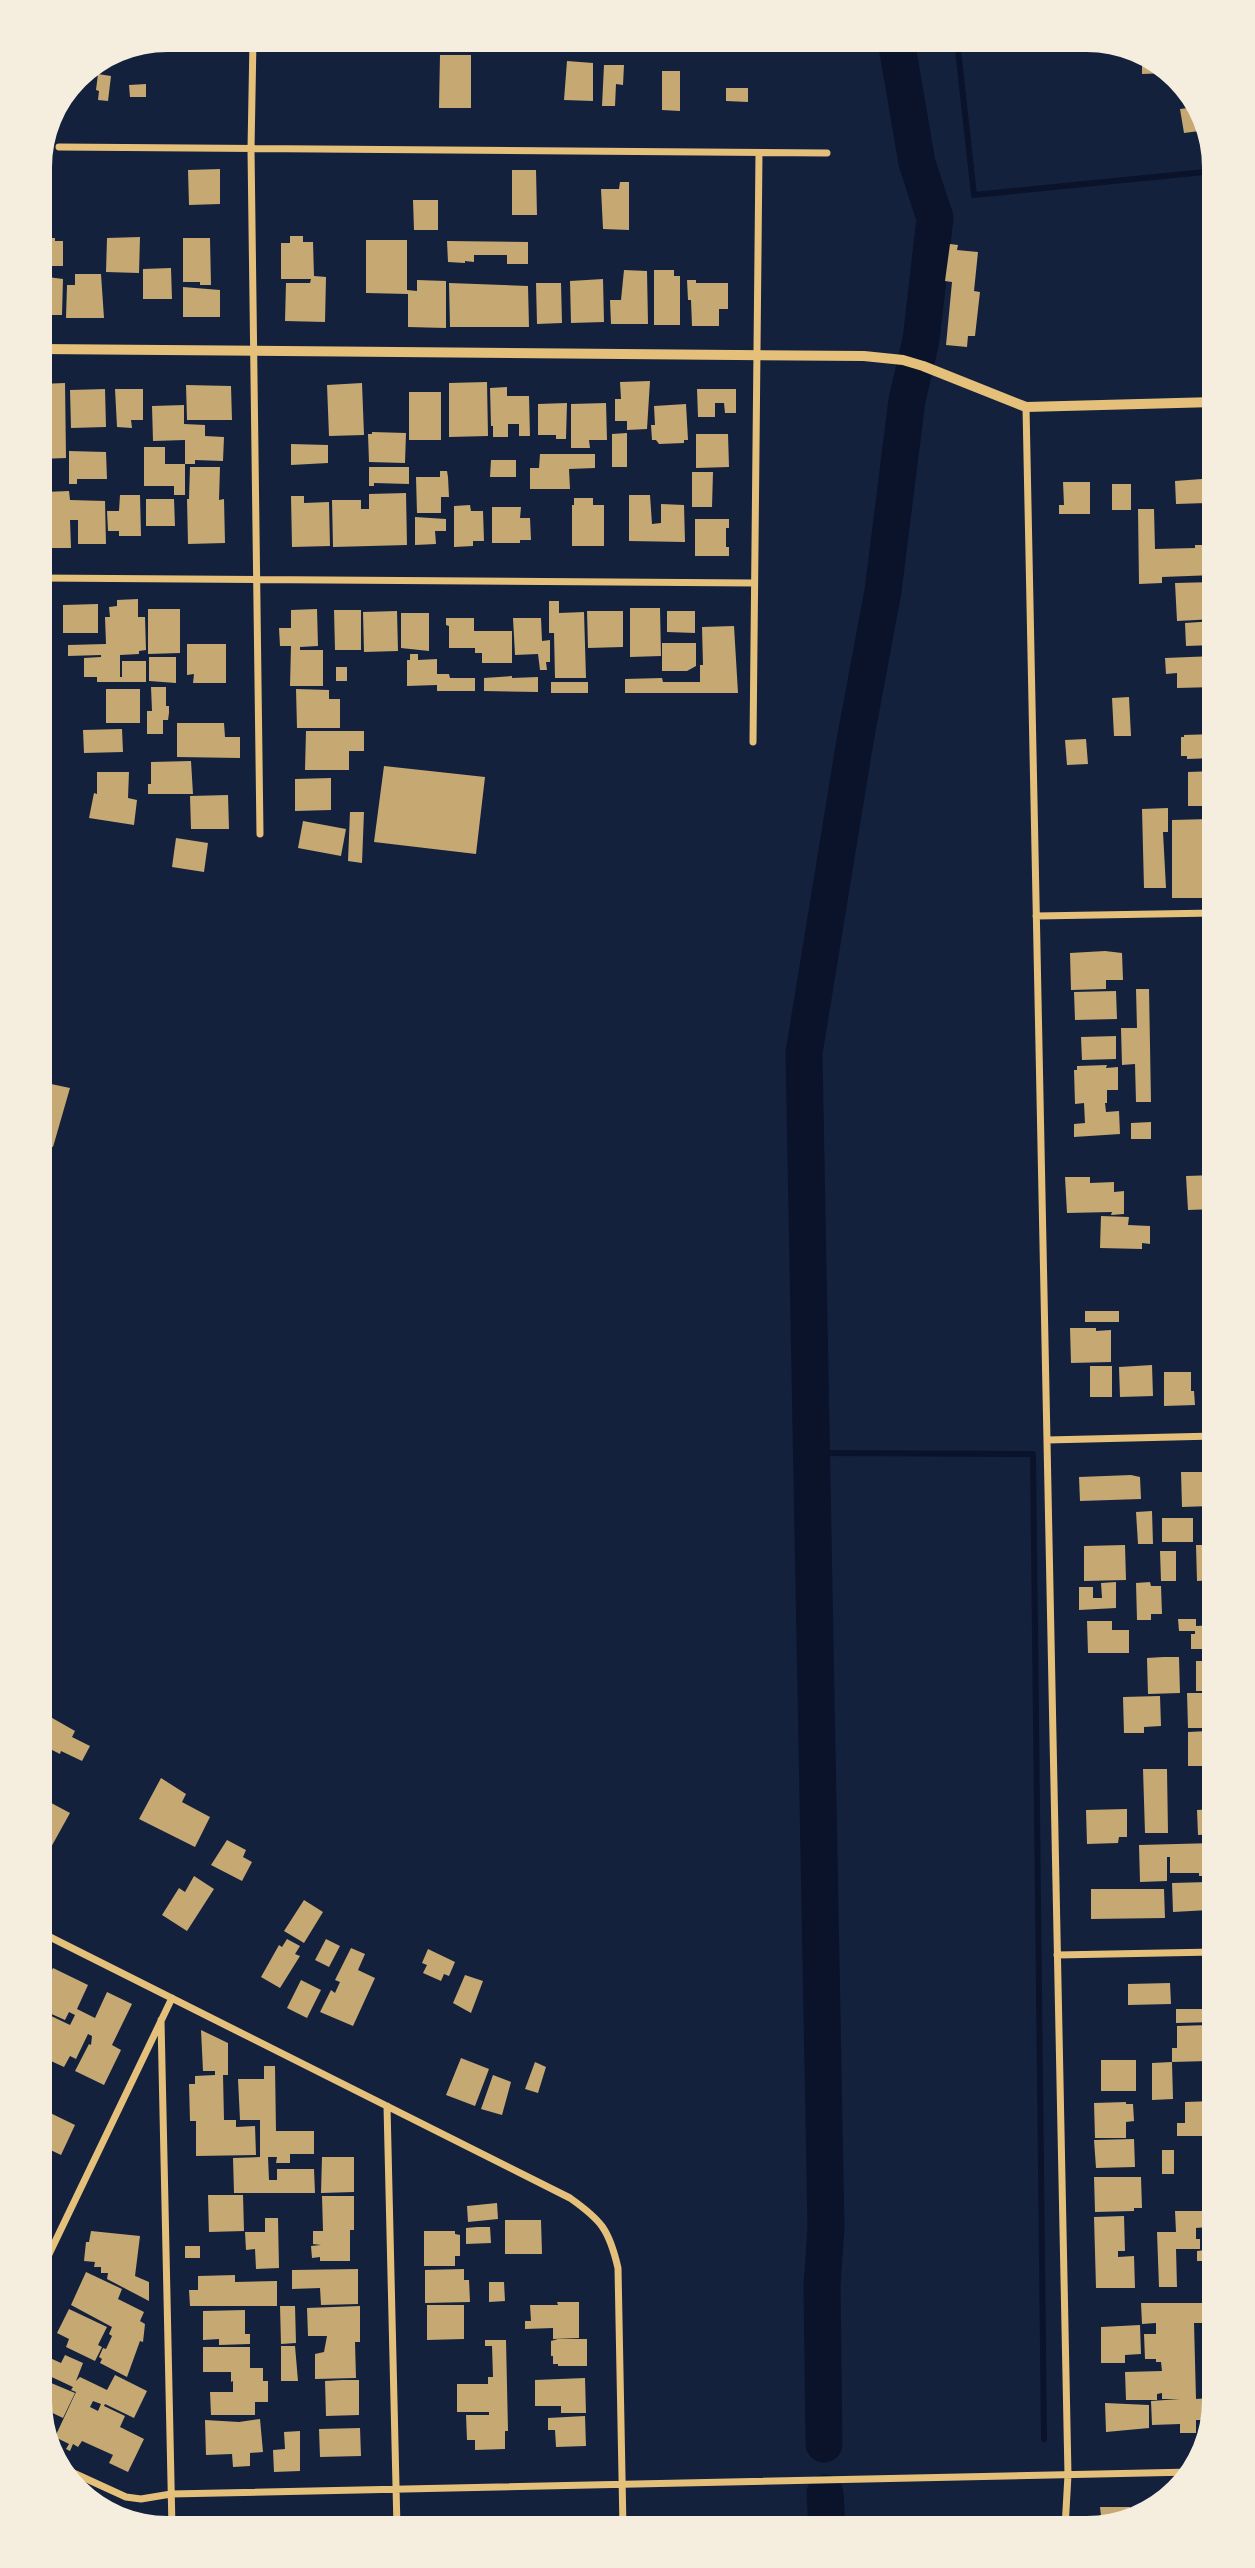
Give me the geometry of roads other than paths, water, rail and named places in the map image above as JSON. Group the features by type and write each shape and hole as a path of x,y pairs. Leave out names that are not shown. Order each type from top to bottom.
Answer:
{"street":[{"path":"253,52 251,149 260,834"},
{"path":"59,147 827,153"},
{"path":"752,742 759,153"},
{"path":"53,349 864,356 903,360 923,366 1026,407 1202,402"},
{"path":"1026,407 1068,2475 1066,2516"},
{"path":"53,578 754,583"},
{"path":"1036,916 1202,913"},
{"path":"1047,1440 1202,1436"},
{"path":"52,1937 569,2198 602,2224 613,2244 618,2268 623,2515"},
{"path":"1057,1955 1202,1952"},
{"path":"52,2248 172,1998"},
{"path":"161,2020 172,2515"},
{"path":"387,2106 397,2515"},
{"path":"81,2476 126,2497 141,2499 171,2494 1177,2472"}],"waterway":[{"path":"824,2444 822,2285 826,2228 804,1053 855,741 883,591 907,400 921,340 935,218 917,163 898,53"},
{"path":"958,53 974,195 1202,172"},
{"path":"811,1453 1033,1454 1044,2439"},
{"path":"825,2493 826,2516"}]}
